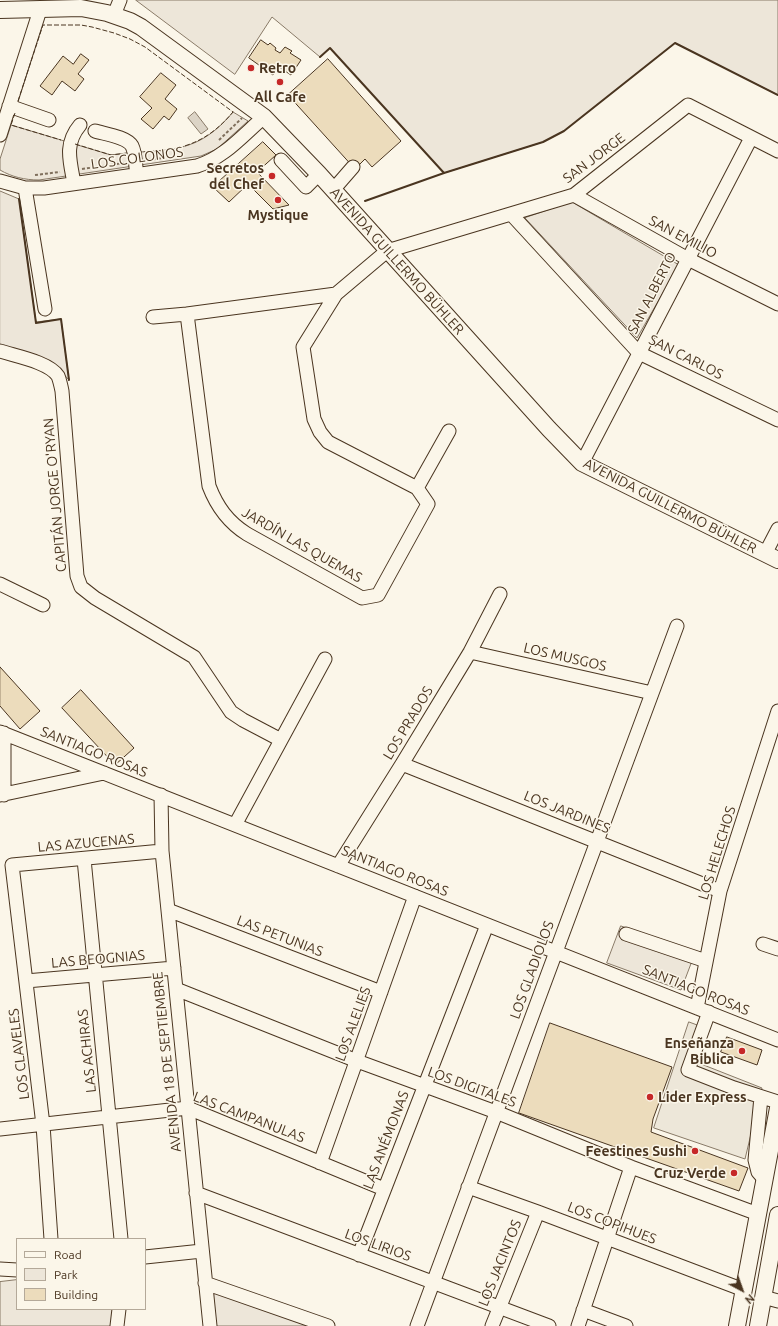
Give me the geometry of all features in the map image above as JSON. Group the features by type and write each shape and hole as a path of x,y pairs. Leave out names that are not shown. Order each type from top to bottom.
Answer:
{"main road":[{"name":"AVENIDA GUILLERMO BÜHLER","path":"0,10 81,8 114,15 141,27 264,117 319,174 549,429 582,463 771,557"},
{"path":"737,1326 778,1108"},
{"path":"758,1326 771,1299 778,1219"}],"street":[{"path":"114,15 120,0"},
{"path":"0,135 40,10"},
{"name":"SAN JORGE","path":"388,251 512,215 574,195 688,105 778,151"},
{"path":"9,106 49,120"},
{"name":"LOS COLONOS","path":"0,181 25,188 44,188 197,166 211,161 225,152 264,117"},
{"path":"74,183 69,148 73,134 80,125"},
{"path":"95,131 123,139 129,143 134,152 137,174"},
{"name":"SAN ALBERTO","path":"582,463 751,138"},
{"path":"281,160 306,187 319,174"},
{"path":"332,190 353,167"},
{"path":"25,188 45,309"},
{"name":"SAN EMILIO","path":"574,195 688,259 778,304"},
{"name":"SAN CARLOS","path":"512,215 639,353 778,420"},
{"name":"JARDÍN LAS QUEMAS","path":"187,314 209,486 212,495 223,513 238,528 362,598 378,594 428,504 417,488 328,442 316,426 314,419 303,347 336,294 388,251"},
{"path":"153,317 187,314 336,294"},
{"name":"CAPITÁN JORGE O'RYAN","path":"0,351 46,367 54,372 60,381 63,399 77,576 81,587 95,598 194,656 231,712 242,720 281,740"},
{"path":"417,488 449,431"},
{"path":"771,557 778,529"},
{"path":"0,584 43,605"},
{"name":"LOS PRADOS","path":"338,866 470,652 500,594"},
{"name":"LOS GLADIOLOS","path":"417,1326 677,626"},
{"name":"LOS MUSGOS","path":"470,652 652,693"},
{"path":"235,825 325,658"},
{"name":"LOS HELECHOS","path":"760,1097 688,1070 703,1010 706,961 720,891 778,711"},
{"path":"2,733 2,795 104,773"},
{"name":"SANTIAGO ROSAS","path":"2,733 778,1040"},
{"name":"LOS JARDINES","path":"402,764 720,891"},
{"name":"AVENIDA 18 DE SEPTIEMBRE","path":"161,796 162,851 210,1326"},
{"name":"LAS AZUCENAS","path":"12,865 162,851"},
{"name":"LAS ACHIRAS","path":"84,859 121,1238"},
{"name":"LOS CLAVELES","path":"12,865 43,1125 51,1238"},
{"name":"LOS ALELIES","path":"320,1163 415,896"},
{"name":"LAS PETUNIAS","path":"168,910 381,992"},
{"name":"LAS ANÉMONAS","path":"358,1255 487,925"},
{"path":"626,934 706,961"},
{"path":"763,944 778,949"},
{"name":"LAS BEOGNIAS","path":"26,981 174,968"},
{"name":"LOS DIGITALES","path":"176,989 356,1061 496,1112 631,1167 758,1214"},
{"path":"764,1180 758,1172 754,1160 760,1097 778,1102"},
{"name":"LAS CAMPANULAS","path":"0,1129 188,1108 384,1189"},
{"path":"578,1326 631,1167"},
{"name":"LOS COPIHUES","path":"468,1187 744,1290"},
{"name":"LOS LIRIOS","path":"196,1193 549,1326"},
{"name":"LOS JACINTOS","path":"492,1326 538,1212"},
{"path":"146,1257 202,1251"},
{"path":"0,1269 16,1270"},
{"path":"205,1283 328,1326"},
{"path":"117,1326 118,1310"},
{"path":"583,1310 626,1326"}],"green space":[{"path":"136,0 778,0 778,95 675,43 564,131 543,142 444,173 330,48 320,57 272,17 235,74"},
{"path":"233,112 248,121 217,149 201,156 39,180 19,178 0,170 0,159 11,125 111,155 163,150 191,144 205,137 219,127"},
{"path":"0,191 19,199 36,322 61,319 69,380 57,367 0,345"},
{"path":"572,202 679,265 637,338 525,218"},
{"path":"621,926 695,953 681,990 607,963"},
{"path":"16,1280 16,1310 113,1310 112,1326 0,1326 0,1282"},
{"path":"212,1291 317,1326 215,1326"}],"shaded area":[{"path":"195,112 208,129 201,134 188,118"},
{"path":"689,1022 708,1029 696,1062 762,1088 745,1159 654,1128"}],"building":[{"path":"261,40 268,45 270,43 276,48 275,50 280,53 285,47 292,51 290,53 301,60 291,75 279,67 273,75 249,58"},
{"path":"81,54 89,60 78,74 84,79 75,91 62,81 52,95 40,86 63,56 73,64"},
{"path":"328,59 401,141 372,167 365,159 355,169 288,95"},
{"path":"161,73 176,85 165,99 177,109 169,120 164,116 153,129 141,119 152,108 140,97"},
{"path":"263,142 276,155 257,172 289,205 273,209 248,184 229,202 213,187"},
{"path":"0,667 40,711 20,729 0,706"},
{"path":"81,690 134,748 115,765 62,708"},
{"path":"550,1023 672,1067 653,1119 651,1132 748,1168 739,1191 519,1113"},
{"name":"Enseñanza Biblica","path":"727,1037 762,1050 757,1065 721,1052"}],"fence":[{"path":"18,101 43,25 81,25 114,33 145,47 233,112 213,131 192,143 169,150 141,152"},
{"path":"15,113 11,125 61,140"},
{"path":"75,144 111,155 128,153"}],"wall":[{"path":"365,201 444,173 543,142 564,131 675,43 778,95"},
{"path":"320,57 330,48 444,173"},
{"path":"19,199 36,323 61,319 69,380"}],"place":[{"name":"Retro","path":"251,68"},
{"name":"All Cafe","path":"280,82"},
{"name":"Secretos del Chef","path":"272,176"},
{"name":"Mystique","path":"278,200"},
{"name":"Enseñanza Biblica","path":"742,1051"},
{"name":"Lider Express","path":"650,1097"},
{"name":"Feestines Sushi","path":"695,1151"},
{"name":"Cruz Verde","path":"734,1173"}]}
